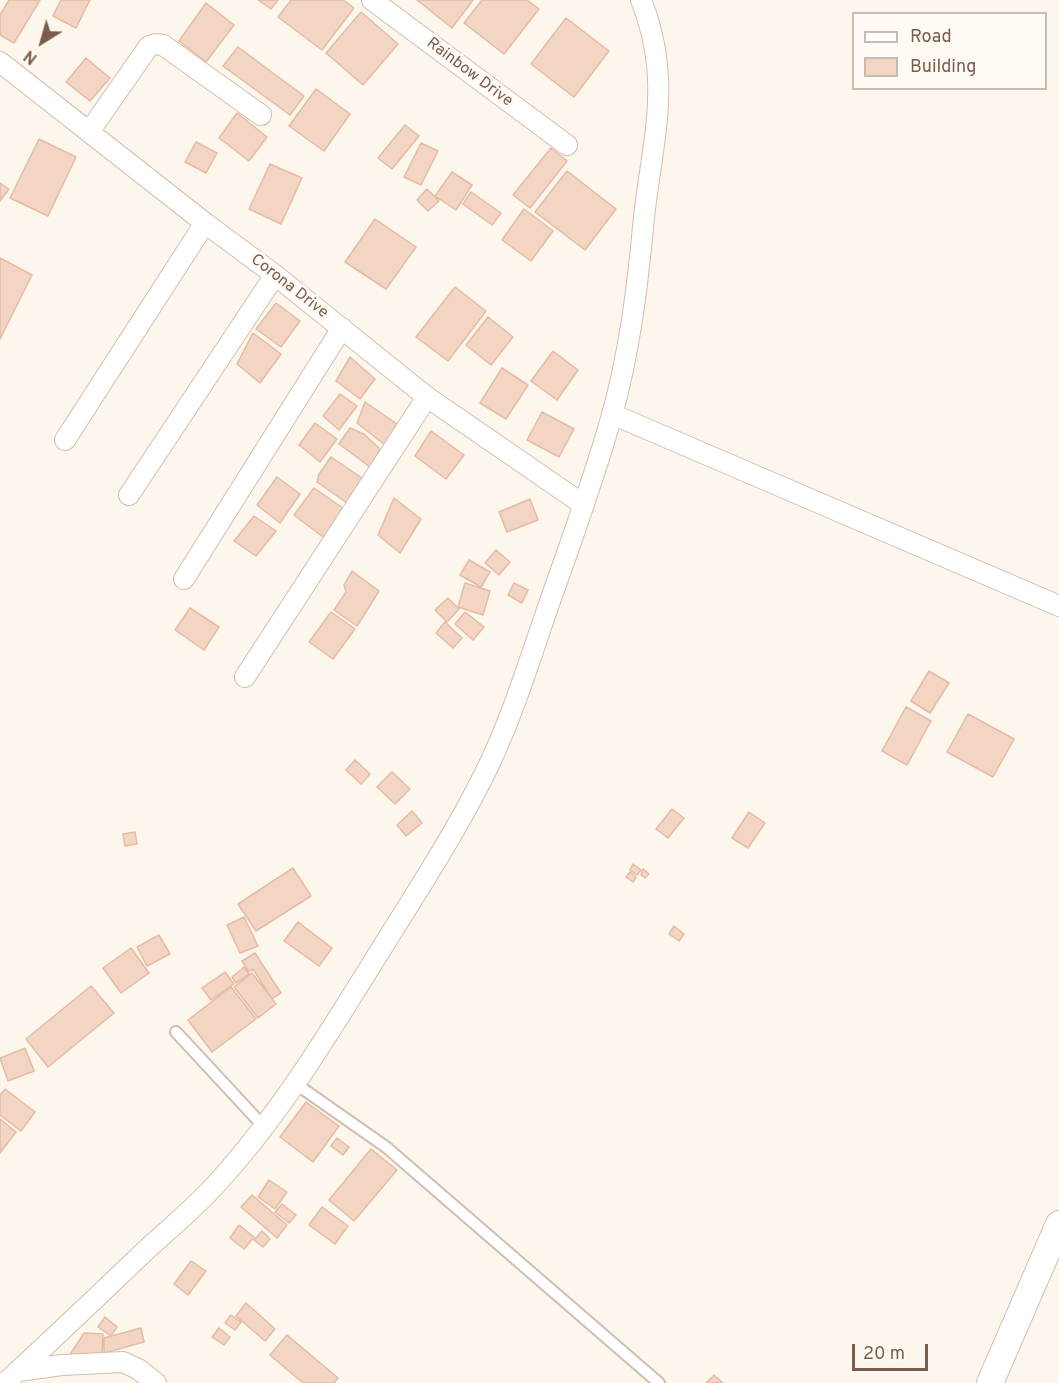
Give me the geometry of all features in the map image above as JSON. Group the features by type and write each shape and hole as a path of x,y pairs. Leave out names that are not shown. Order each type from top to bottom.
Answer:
{"street":[{"name":"Rainbow Drive","path":"372,0 567,145"},
{"path":"11,1377 217,1184 265,1128 296,1084 441,852 506,729 584,505 612,414 635,307 644,213 659,114 659,76 656,52 651,25 640,0"},
{"path":"89,132 148,46 156,44 163,45 261,115"},
{"name":"Corona Drive","path":"0,62 275,275 427,397 584,505"},
{"path":"65,440 205,223"},
{"path":"129,495 275,275"},
{"path":"184,579 342,328"},
{"path":"245,677 427,397"},
{"path":"612,414 1059,606"},
{"path":"990,1383 1059,1224"},
{"path":"11,1377 62,1365 123,1362 138,1369 156,1383"}],"lane":[{"path":"177,1032 265,1128"},
{"path":"296,1084 386,1147 659,1383"}],"building":[{"path":"9,0 40,0 14,43 0,35 0,15"},
{"path":"61,0 90,0 76,28 53,16"},
{"path":"258,0 278,0 271,9"},
{"path":"291,0 343,0 354,8 322,50 278,17"},
{"path":"417,0 473,0 452,28"},
{"path":"482,0 527,0 539,9 504,54 464,23"},
{"path":"206,3 234,25 206,62 179,41"},
{"path":"361,12 398,44 363,85 326,53"},
{"path":"566,18 609,51 574,97 531,64"},
{"path":"238,47 304,96 290,115 223,66"},
{"path":"86,58 110,78 90,101 66,82"},
{"path":"316,89 350,114 324,151 289,126"},
{"path":"237,113 267,137 249,161 219,138"},
{"path":"405,125 419,136 392,169 378,158"},
{"path":"39,139 76,157 48,216 10,198"},
{"path":"196,142 217,153 206,173 185,162"},
{"path":"421,143 438,151 421,185 404,177"},
{"path":"551,148 567,161 530,208 513,195"},
{"path":"270,164 302,178 281,224 249,209"},
{"path":"567,171 616,209 585,250 535,212"},
{"path":"452,172 472,185 456,210 435,196"},
{"path":"0,183 9,189 0,201"},
{"path":"427,189 439,201 428,211 417,200"},
{"path":"471,192 501,213 492,225 463,204"},
{"path":"524,209 553,231 531,261 502,240"},
{"path":"375,219 416,247 386,289 345,262"},
{"path":"0,258 32,275 0,339"},
{"path":"455,287 486,311 448,361 416,337"},
{"path":"276,303 300,321 281,347 256,329"},
{"path":"488,317 513,337 491,365 466,345"},
{"path":"253,333 281,354 260,383 237,364"},
{"path":"553,351 578,370 557,400 531,381"},
{"path":"350,357 375,379 360,399 336,381"},
{"path":"502,368 528,385 506,419 480,403"},
{"path":"340,394 357,406 339,430 323,416"},
{"path":"365,402 397,424 385,445 357,423"},
{"path":"542,412 574,429 559,457 527,440"},
{"path":"315,423 337,439 320,462 299,445"},
{"path":"350,428 364,434 380,449 370,467 339,444"},
{"path":"431,431 464,455 446,479 415,456"},
{"path":"331,457 362,478 347,503 317,482 319,474"},
{"path":"277,477 300,494 280,523 257,505"},
{"path":"314,488 347,511 341,521 323,537 294,515"},
{"path":"394,498 421,519 400,553 378,535"},
{"path":"530,499 538,520 507,532 499,512"},
{"path":"254,516 276,531 256,556 234,541"},
{"path":"496,550 510,562 499,575 485,563"},
{"path":"469,560 490,572 481,587 460,575"},
{"path":"352,571 379,591 357,626 334,610 346,592 344,585"},
{"path":"465,583 490,591 483,615 458,607"},
{"path":"514,583 528,590 522,603 508,595"},
{"path":"448,598 459,609 447,622 435,610"},
{"path":"190,608 219,627 204,650 175,630"},
{"path":"331,612 355,629 333,659 309,642"},
{"path":"465,612 484,627 473,640 455,624"},
{"path":"445,622 462,638 453,648 436,633"},
{"path":"929,671 949,683 930,713 911,701"},
{"path":"906,707 931,721 907,765 882,751"},
{"path":"968,714 1014,739 993,777 947,752"},
{"path":"355,760 370,774 361,784 346,770"},
{"path":"392,772 410,789 395,804 377,787"},
{"path":"672,809 684,818 668,838 656,829"},
{"path":"412,811 422,823 406,836 397,825"},
{"path":"749,812 765,823 748,848 732,838"},
{"path":"135,832 137,844 125,846 123,834"},
{"path":"633,864 641,870 637,875 630,870"},
{"path":"293,868 311,896 256,931 238,904"},
{"path":"643,869 649,874 645,878 641,875"},
{"path":"630,872 636,877 633,882 626,877"},
{"path":"244,917 258,946 240,953 227,925"},
{"path":"298,922 332,948 319,966 284,941"},
{"path":"674,926 684,934 679,941 669,934"},
{"path":"159,935 170,954 147,966 137,947"},
{"path":"131,948 149,973 121,993 103,968"},
{"path":"255,953 281,993 272,999 253,969 249,972 242,961"},
{"path":"244,967 249,974 236,983 232,977"},
{"path":"225,972 234,984 211,1000 202,988"},
{"path":"252,973 276,1004 258,1018 234,987"},
{"path":"91,986 114,1013 48,1067 26,1039"},
{"path":"231,987 256,1019 212,1052 188,1020"},
{"path":"25,1048 34,1071 8,1081 0,1058"},
{"path":"5,1089 35,1112 21,1131 0,1115 0,1095"},
{"path":"306,1102 339,1126 313,1162 280,1137"},
{"path":"0,1119 16,1132 0,1153"},
{"path":"337,1138 349,1147 343,1155 331,1146"},
{"path":"371,1149 397,1170 354,1221 329,1200"},
{"path":"269,1180 287,1192 275,1209 258,1197"},
{"path":"252,1195 287,1225 277,1238 241,1207"},
{"path":"282,1204 296,1215 289,1223 275,1212"},
{"path":"322,1207 348,1226 335,1244 309,1225"},
{"path":"239,1225 254,1237 244,1249 230,1238"},
{"path":"262,1231 270,1239 263,1247 254,1240"},
{"path":"191,1261 206,1271 188,1295 174,1284"},
{"path":"246,1303 275,1329 265,1341 236,1316"},
{"path":"231,1315 241,1322 235,1330 225,1323"},
{"path":"105,1317 117,1327 111,1336 98,1327"},
{"path":"141,1328 144,1342 104,1353 104,1338"},
{"path":"219,1328 230,1337 224,1345 212,1337"},
{"path":"84,1333 103,1334 102,1357 69,1356"},
{"path":"287,1335 338,1378 334,1383 303,1383 270,1355"},
{"path":"714,1375 723,1383 706,1383"}]}
